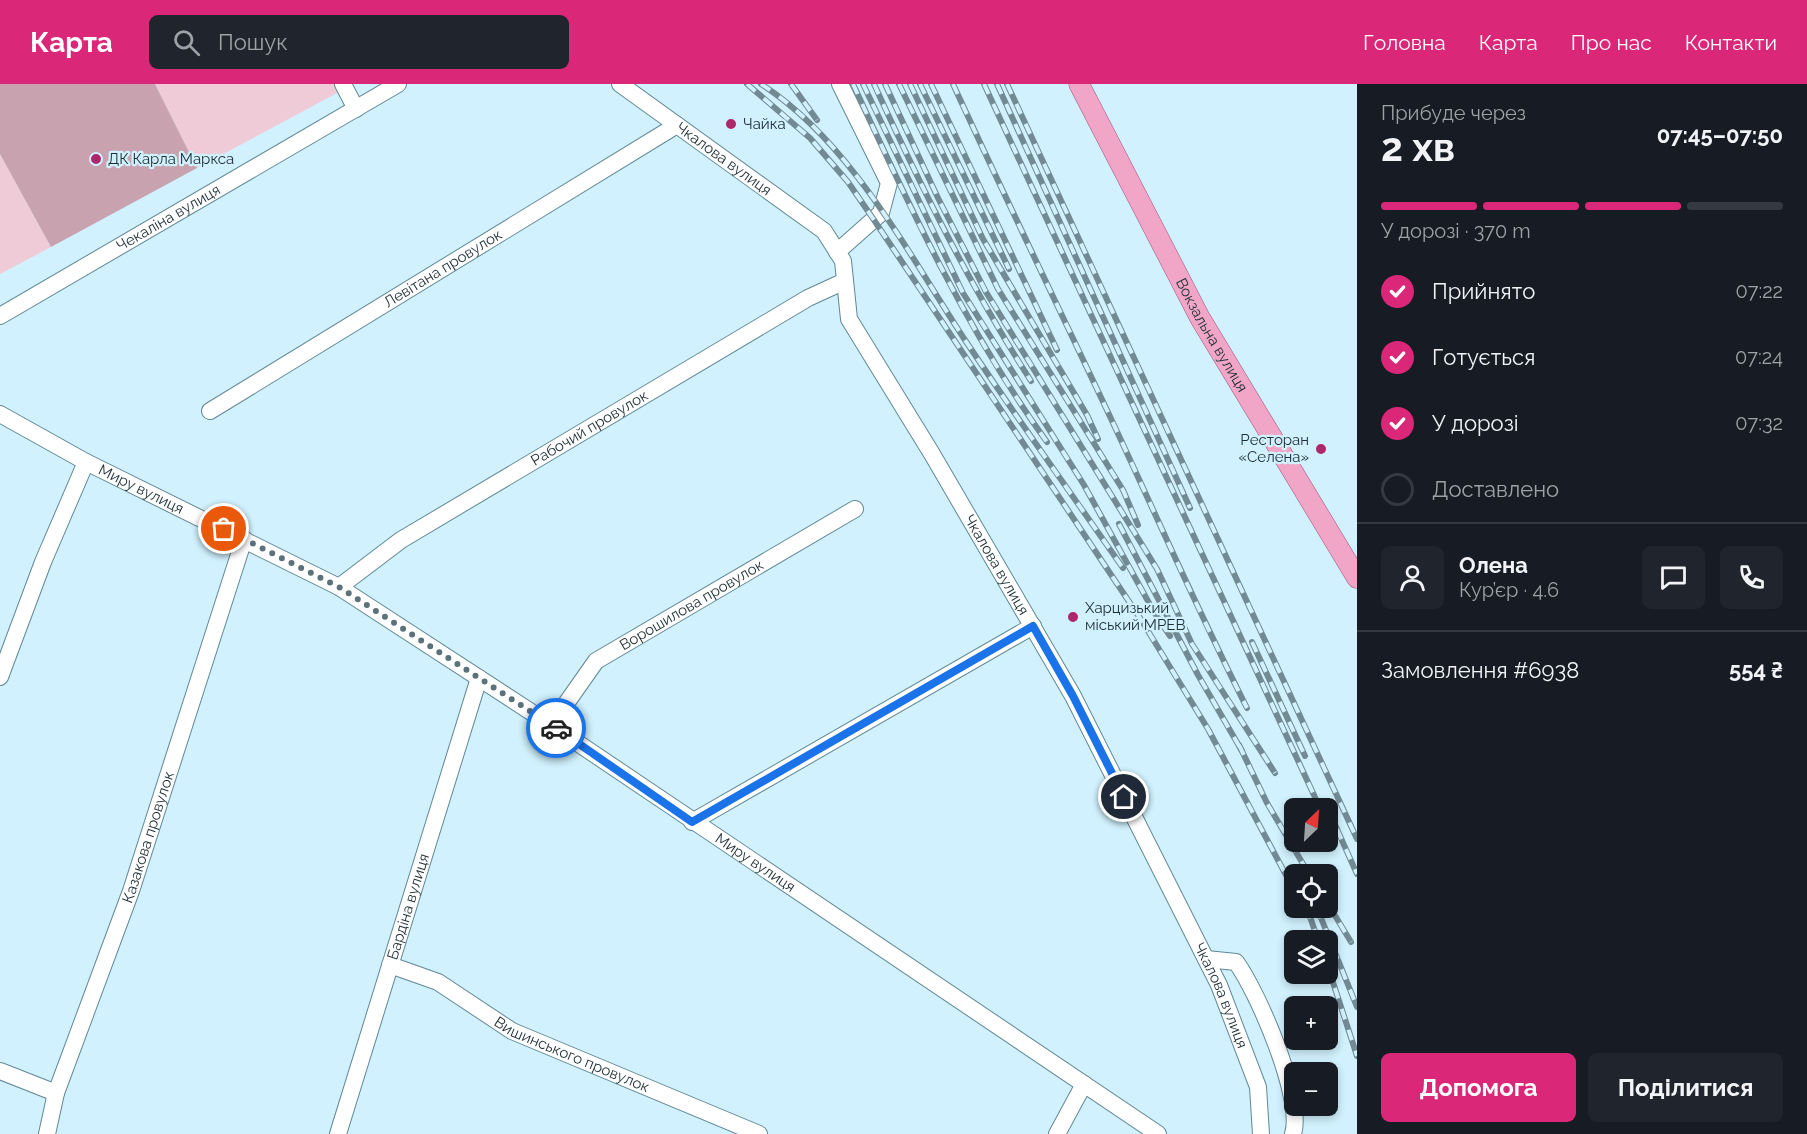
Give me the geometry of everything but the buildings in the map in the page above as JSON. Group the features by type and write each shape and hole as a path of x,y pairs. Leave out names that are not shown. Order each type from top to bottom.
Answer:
{"main road":[{"name":"Вокзальна вулиця","path":"1079,84 1200,318 1355,571"}],"street":[{"path":"343,84 356,110"},
{"name":"Чекаліна вулиця","path":"0,316 398,84"},
{"name":"Чкалова вулиця","path":"620,84 824,231 843,261 849,319 1073,696 1219,985 1258,1087 1261,1134"},
{"path":"837,252 881,213 889,183 840,84"},
{"name":"Левітана провулок","path":"210,411 677,125"},
{"name":"Рабочий провулок","path":"339,587 401,540 808,298 845,281"},
{"name":"Миру вулиця","path":"0,414 86,462 339,587 551,725 1158,1134"},
{"path":"0,677 43,562 86,462"},
{"name":"Ворошилова провулок","path":"551,725 596,661 855,509"},
{"name":"Казакова провулок","path":"47,1134 56,1093 131,891 244,539"},
{"path":"692,822 1033,626"},
{"name":"Бардіна вулиця","path":"338,1134 479,678"},
{"path":"1206,959 1236,962 1247,977 1273,1038 1288,1083 1294,1111 1293,1134"},
{"name":"Вишинського провулок","path":"390,965 438,982 512,1031 759,1134"},
{"path":"0,1071 56,1093"},
{"path":"1057,1134 1084,1084"}],"shaded area":[{"path":"0,84 155,84 197,168 51,247 0,154"},
{"path":"155,84 335,84 339,92 197,168"},
{"path":"0,154 51,247 0,274"}],"railway":[{"path":"747,84 810,138 848,182 874,220 1140,618 1208,729 1284,871"},
{"path":"761,84 793,108 850,167 899,236 984,369 1123,568"},
{"path":"791,84 817,120"},
{"path":"853,84 918,222 965,313 1018,400 1047,442"},
{"path":"863,84 963,293 1084,485 1154,612 1170,636"},
{"path":"874,84 947,236 987,309 1031,381"},
{"path":"885,84 938,198 986,292 1157,569 1192,644 1275,773"},
{"path":"899,84 998,289 1123,490 1138,525"},
{"path":"910,84 983,239 1087,415 1098,439"},
{"path":"920,84 1009,269"},
{"path":"931,84 1057,350"},
{"path":"953,84 1247,708"},
{"path":"984,84 1315,798"},
{"path":"997,84 1190,508"},
{"path":"1007,84 1357,839"},
{"path":"1119,524 1198,675 1242,751"},
{"path":"1252,642 1305,756"},
{"path":"1239,745 1267,803 1303,864"},
{"path":"1338,831 1357,874"},
{"path":"1310,918 1315,930"},
{"path":"1321,918 1357,1007"},
{"path":"1336,918 1351,942"},
{"path":"1334,984 1357,1056"}],"way so far":[{"path":"224,529 339,587 556,728"}],"place":[{"name":"Чайка","path":"731,124"},
{"name":"ДК Карла Маркса","path":"96,159"},
{"name":"Ресторан «Селена»","path":"1321,449"},
{"name":"Харцизький міський МРЕВ","path":"1073,617"}],"route":[{"path":"556,728 692,822 1033,626 1073,696 1124,797"}]}
